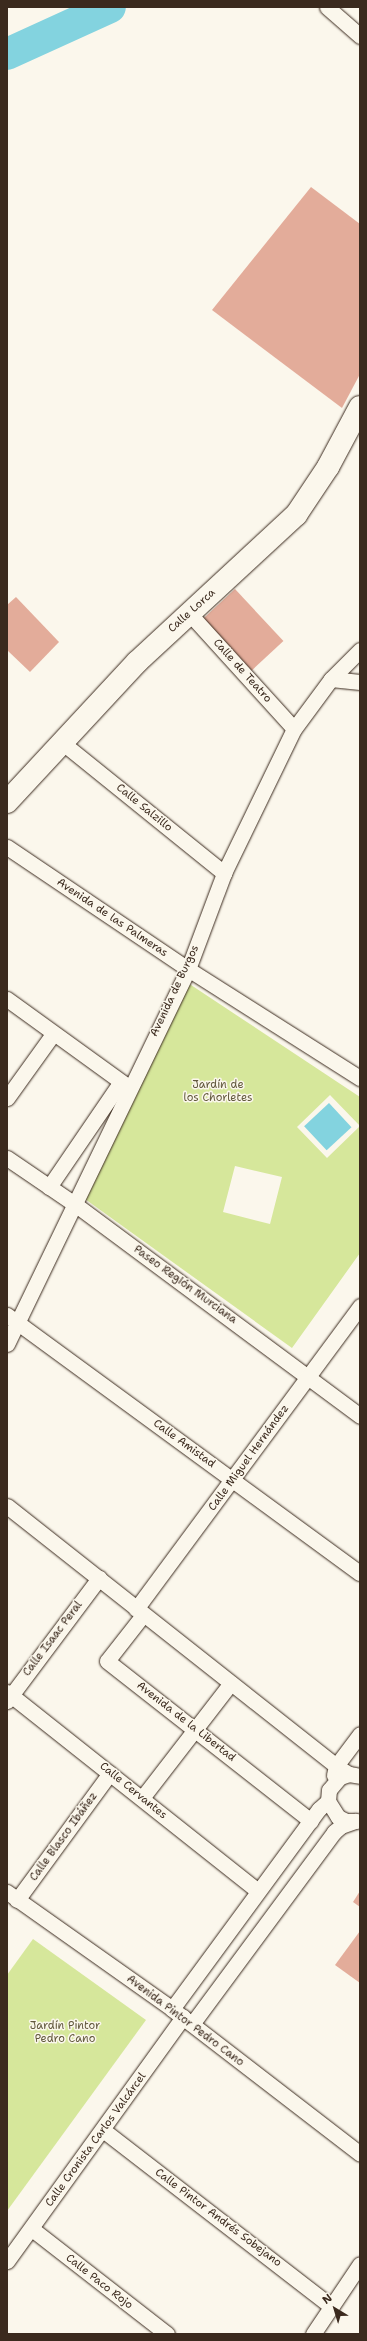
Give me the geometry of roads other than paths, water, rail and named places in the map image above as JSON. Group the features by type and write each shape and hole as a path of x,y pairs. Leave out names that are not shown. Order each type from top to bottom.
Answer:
{"main road":[{"name":"Calle Lorca","path":"7,802 64,744 136,662 296,515 328,467 360,407"}],"street":[{"path":"327,7 360,36"},
{"name":"Calle de Teatro","path":"189,613 294,729"},
{"name":"Avenida de Burgos","path":"7,1344 13,1320 65,1220 76,1205 125,1086 188,969 224,873 294,729 331,679 360,650"},
{"path":"331,679 360,682"},
{"name":"Calle Salzillo","path":"64,744 224,873"},
{"name":"Avenida de las Palmeras","path":"7,847 188,969 360,1078"},
{"path":"7,999 125,1086 49,1187"},
{"path":"7,1098 53,1034"},
{"name":"Paseo Región Murciana","path":"7,1158 76,1205 309,1376 360,1416"},
{"name":"Calle Miguel Hernández","path":"140,1612 233,1480 360,1306"},
{"name":"Calle Amistad","path":"13,1320 360,1573"},
{"path":"7,1506 336,1766 355,1775"},
{"name":"Calle Isaac Peral","path":"8,1696 99,1578"},
{"name":"Avenida de la Libertad","path":"140,1612 107,1661 311,1821"},
{"path":"142,1798 231,1683"},
{"name":"Calle Cervantes","path":"8,1696 110,1773 258,1891"},
{"path":"358,1820 346,1821 338,1817 328,1801 336,1766 360,1734"},
{"name":"Calle Blasco Ibáñez","path":"12,1896 110,1773"},
{"path":"333,1783 355,1775"},
{"name":"Calle Cronista Carlos Valcárcel","path":"7,2261 32,2229 182,2017 258,1891 323,1804 328,1801"},
{"name":"Calle Cronista Carlos Valcárcel","path":"182,2017 334,1832 341,1826 358,1820"},
{"name":"Avenida Pintor Pedro Cano","path":"12,1896 182,2017 360,2154"},
{"name":"Calle Pintor Andrés Sobejano","path":"103,2130 332,2307"},
{"name":"Calle Paco Rojo","path":"32,2229 167,2334"},
{"path":"313,2334 360,2264"}],"water":[{"path":"329,1103 352,1127 327,1150 304,1126"}],"waterway":[{"path":"7,54 110,7"}],"park label":[{"name":"Jardín de los Chorletes","path":"218,1092"},
{"name":"Jardín Pintor Pedro Cano","path":"65,2033"}]}
